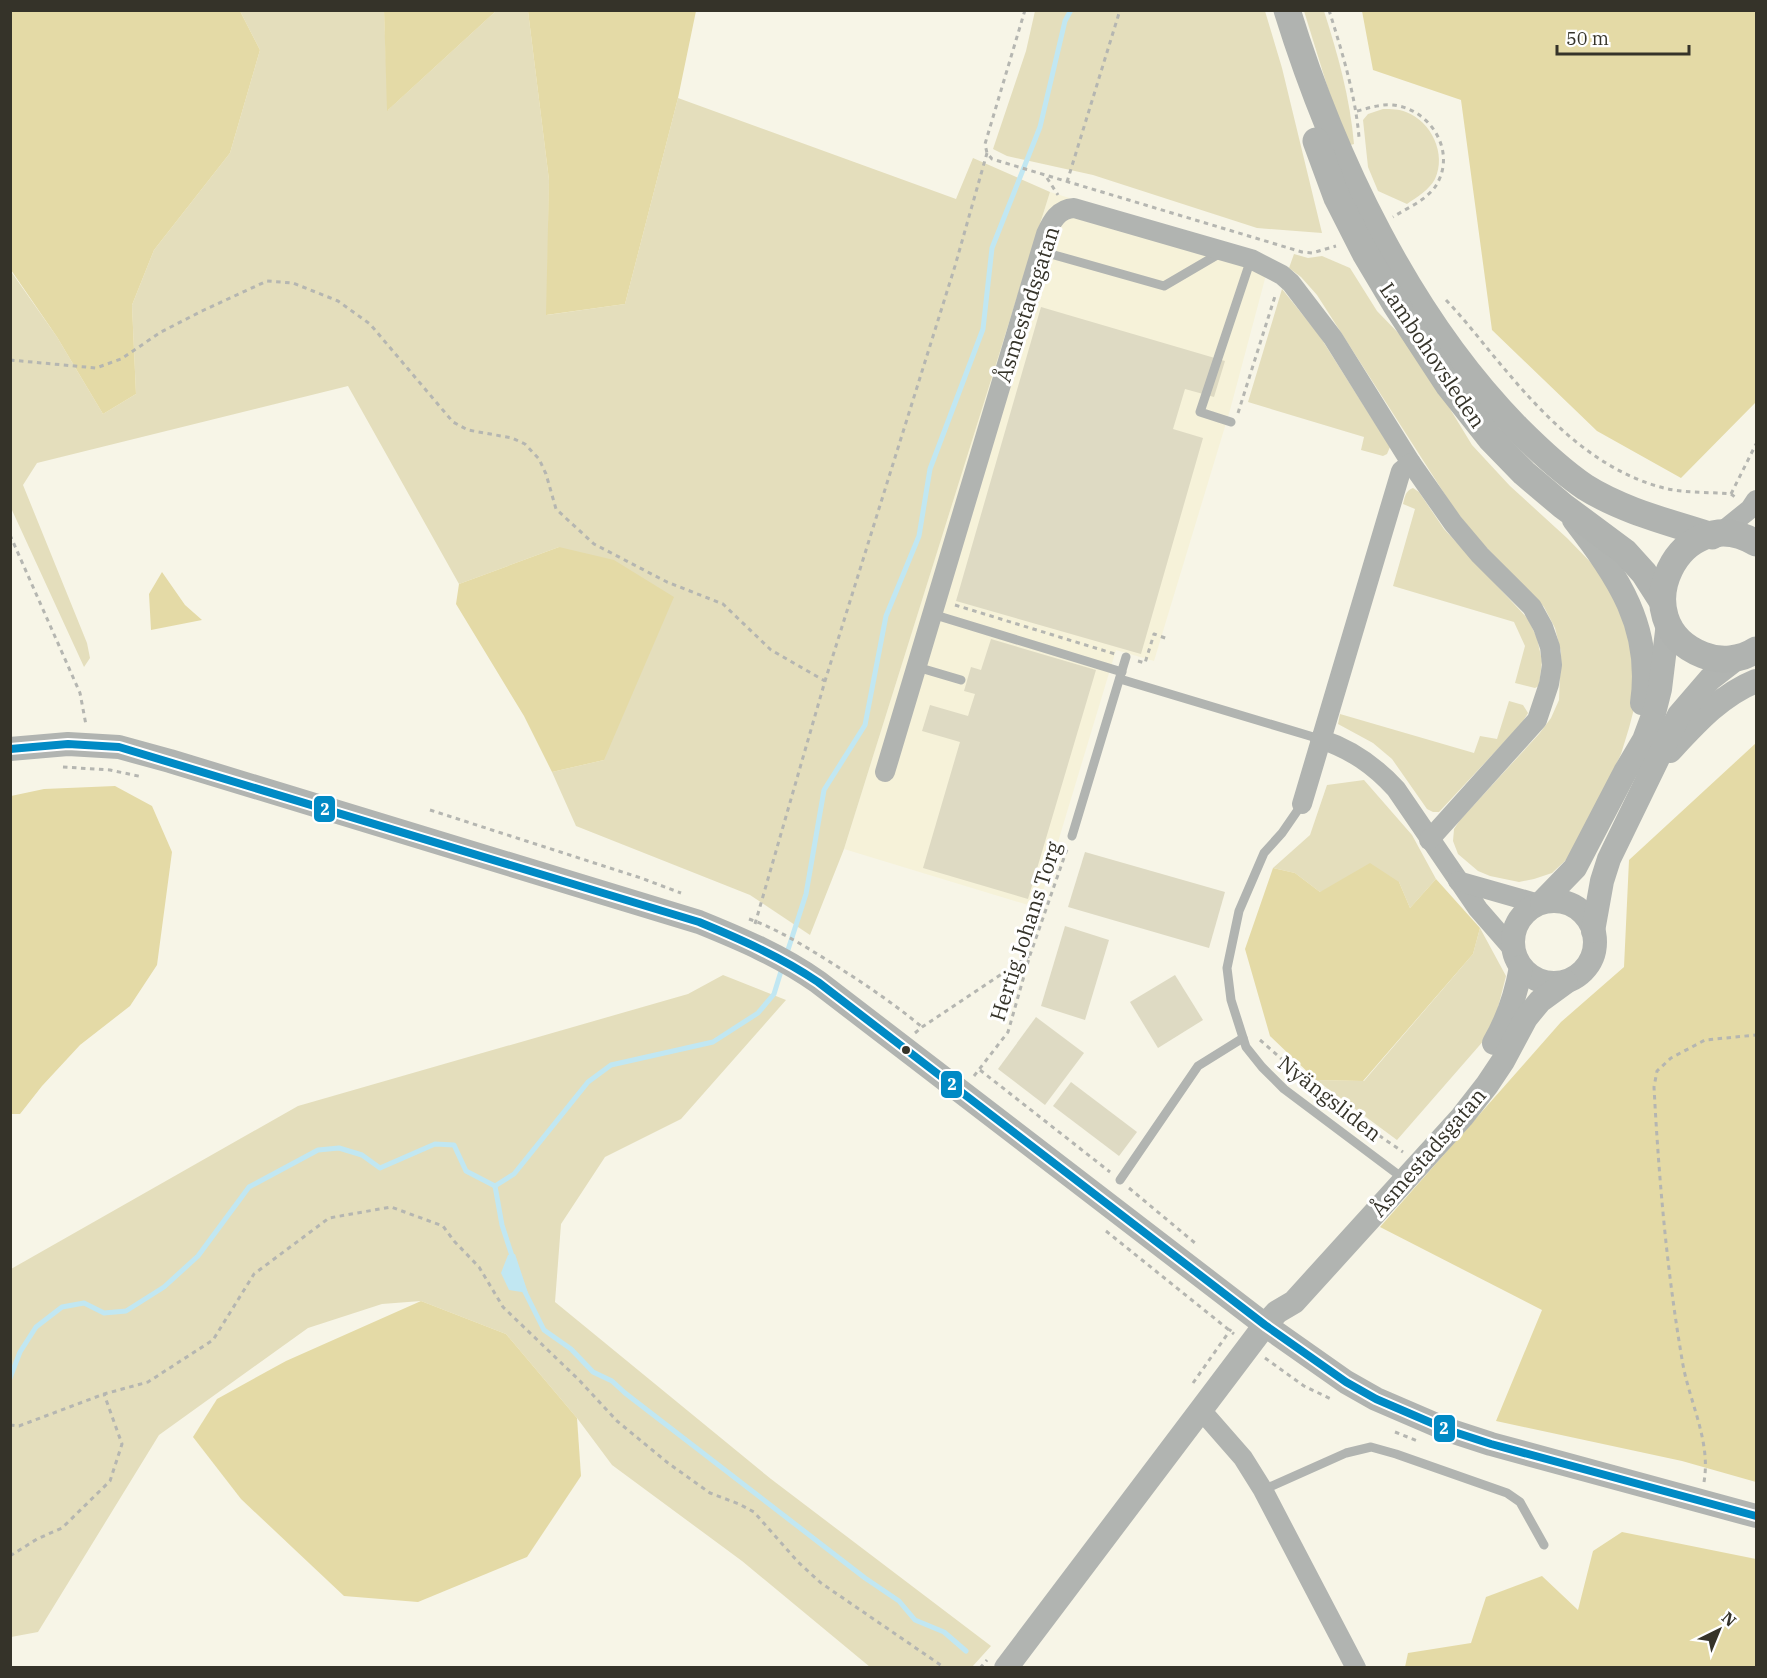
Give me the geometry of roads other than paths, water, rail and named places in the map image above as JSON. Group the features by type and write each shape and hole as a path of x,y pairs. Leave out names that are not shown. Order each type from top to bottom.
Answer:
{"main road":[{"name":"Lambohovsleden","path":"1287,10 1299,48 1344,163 1369,215 1413,292 1452,352 1495,406 1547,458 1586,487 1632,510 1715,535 1729,534 1756,543"},
{"name":"Lambohovsleden","path":"1299,48 1314,134 1337,198 1365,253 1396,305 1456,395 1497,445 1524,473 1563,506 1625,552 1644,573 1681,641 1695,652 1719,659 1750,654"},
{"path":"1665,612 1666,575 1676,556 1690,544 1715,535"}],"street":[{"name":"Åsmestadsgatan","path":"885,772 1040,251 1046,234 1057,215 1065,208 1074,208 1251,259 1282,275 1300,292 1321,320 1411,463 1453,524 1480,555 1532,607 1550,646 1552,665 1549,684 1537,720 1429,840"},
{"path":"1302,804 1401,471 1411,463"},
{"path":"1715,535 1753,505"},
{"path":"1563,506 1592,544 1628,599 1643,645 1645,673 1641,713 1625,772"},
{"path":"1517,957 1513,933 1519,920 1529,909 1540,903 1575,868 1644,740 1660,689 1665,612"},
{"path":"1320,739 1350,751 1383,774 1396,789 1478,909 1517,957 1527,974 1549,984 1566,982 1582,973 1592,958 1593,931 1605,870 1679,715 1710,679 1750,654"},
{"path":"1656,766 1696,722 1725,697 1756,681"},
{"path":"10,748 68,744 119,747 244,782 699,922 759,947 807,975 1271,1319 1346,1382 1376,1399 1448,1430 1491,1444 1756,1516"},
{"path":"1458,881 1540,903 1558,901 1573,906 1586,916 1593,931"},
{"name":"Åsmestadsgatan","path":"1006,1668 1271,1319 1294,1302 1402,1169 1489,1053 1504,1026 1516,996 1517,957"},
{"name":"Åsmestadsgatan","path":"1402,1169 1487,1084 1526,1018 1540,1001 1566,982"},
{"path":"1201,1410 1243,1458 1263,1490 1356,1668"}],"lane":[{"path":"1040,251 1164,286 1223,252"},
{"path":"1233,422 1200,412 1251,259"},
{"path":"934,606 1121,676 1320,739"},
{"path":"1072,836 1126,657"},
{"path":"917,667 961,680"},
{"name":"Nyängsliden","path":"1302,804 1264,854 1237,921 1227,968 1231,999 1246,1047 1284,1089 1402,1169"},
{"path":"1120,1179 1198,1066 1243,1038"},
{"path":"1263,1490 1346,1453 1371,1447 1507,1492 1520,1502 1544,1545"}],"water":[{"path":"515,1254 528,1293 509,1290 501,1273 508,1255"}],"waterway":[{"path":"786,956 806,894 824,790 865,725 886,616 919,536 930,469 983,329 992,248 1040,127 1065,21 1071,10"},
{"path":"10,1378 20,1352 36,1327 62,1307 84,1303 104,1313 126,1311 164,1287 198,1256 249,1187 318,1150 339,1148 362,1155 380,1168 435,1144 454,1145 466,1171 495,1186 514,1174 588,1082 611,1065 713,1042 758,1013 774,994 782,968"},
{"path":"495,1186 502,1225 513,1259"},
{"path":"523,1288 544,1330 571,1349 593,1372 612,1381 865,1578 899,1601 915,1620 944,1632 966,1651"}]}
